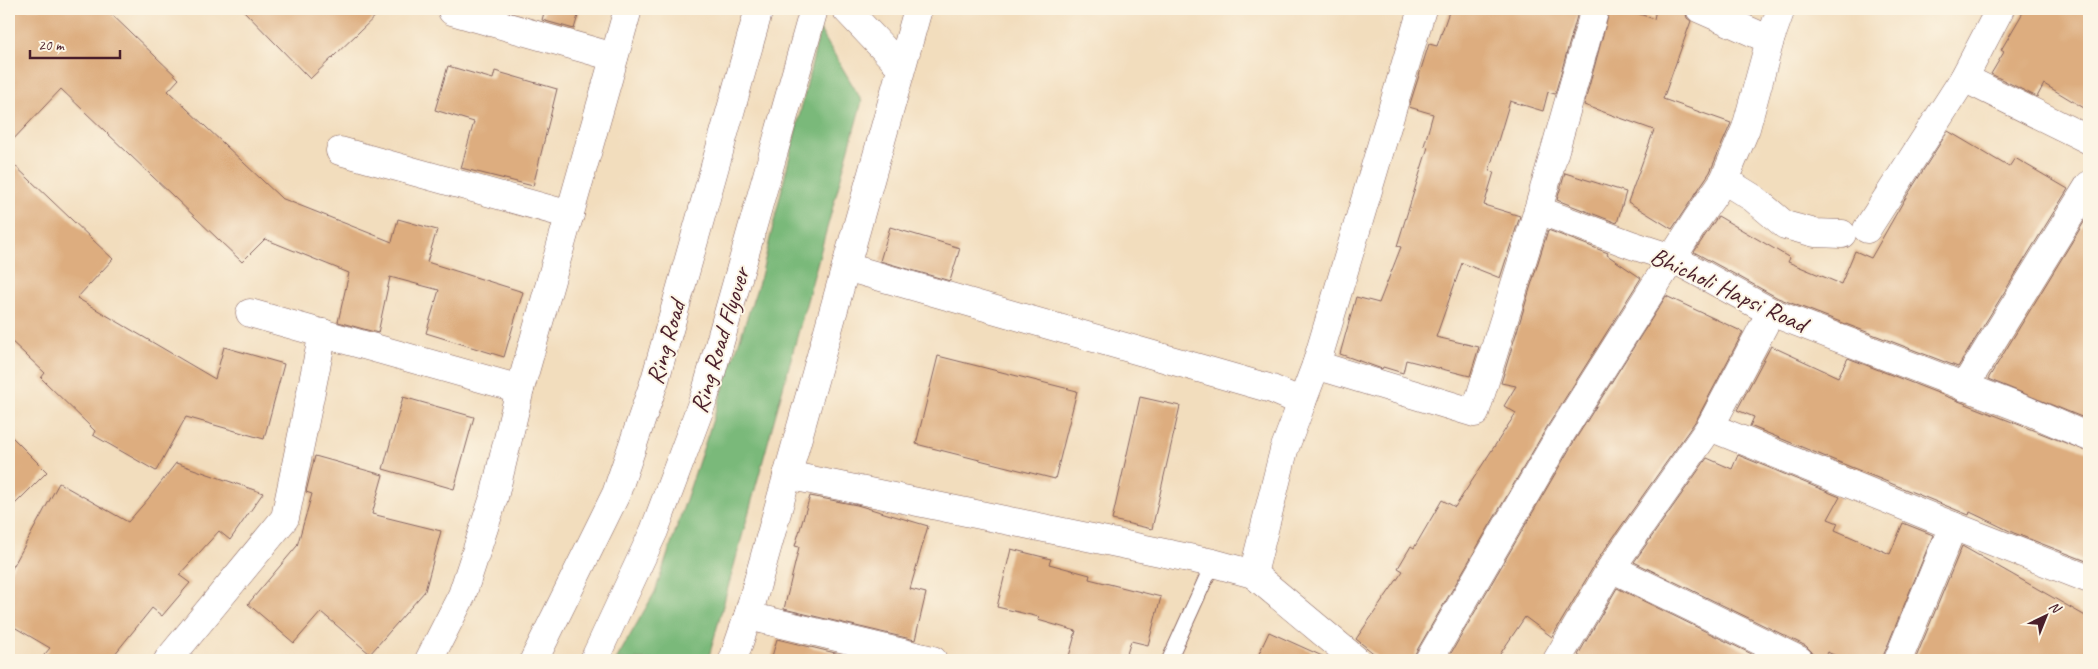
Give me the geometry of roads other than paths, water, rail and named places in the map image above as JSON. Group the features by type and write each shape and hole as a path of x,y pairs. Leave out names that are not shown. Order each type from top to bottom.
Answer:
{"street":[{"path":"429,660 462,594 494,496 520,389 628,9"},
{"name":"Ring Road","path":"534,660 616,494 655,380 759,9"},
{"name":"Ring Road Flyover","path":"594,660 654,531 705,395 814,9"},
{"path":"846,9 901,67"},
{"path":"733,660 748,616 918,9"},
{"path":"1253,574 1284,450 1316,365 1422,9"},
{"path":"1316,365 1474,413 1538,210 1594,9"},
{"path":"1700,9 1770,40"},
{"path":"1429,660 1560,436 1672,258 1724,180 1746,128 1770,40 1781,9"},
{"path":"1724,180 1753,198 1785,225 1815,233 1854,232 1964,78 2000,9"},
{"path":"452,11 614,57"},
{"path":"1964,78 2089,140"},
{"path":"340,151 570,215"},
{"path":"1964,388 2089,185"},
{"name":"Bhicholi Hapsi Road","path":"1538,210 1672,258 1771,312 1964,388 2026,410 2089,437"},
{"path":"846,267 1272,390 1302,402"},
{"path":"1557,660 1611,568 1710,427 1771,312"},
{"path":"250,313 520,389"},
{"path":"168,660 285,518 323,333"},
{"path":"1710,427 2089,579"},
{"path":"787,475 1213,563 1253,574 1351,659"},
{"path":"1898,660 1953,526"},
{"path":"1611,568 1799,660"},
{"path":"748,616 933,660"}],"lane":[{"path":"1169,660 1213,563"}]}
